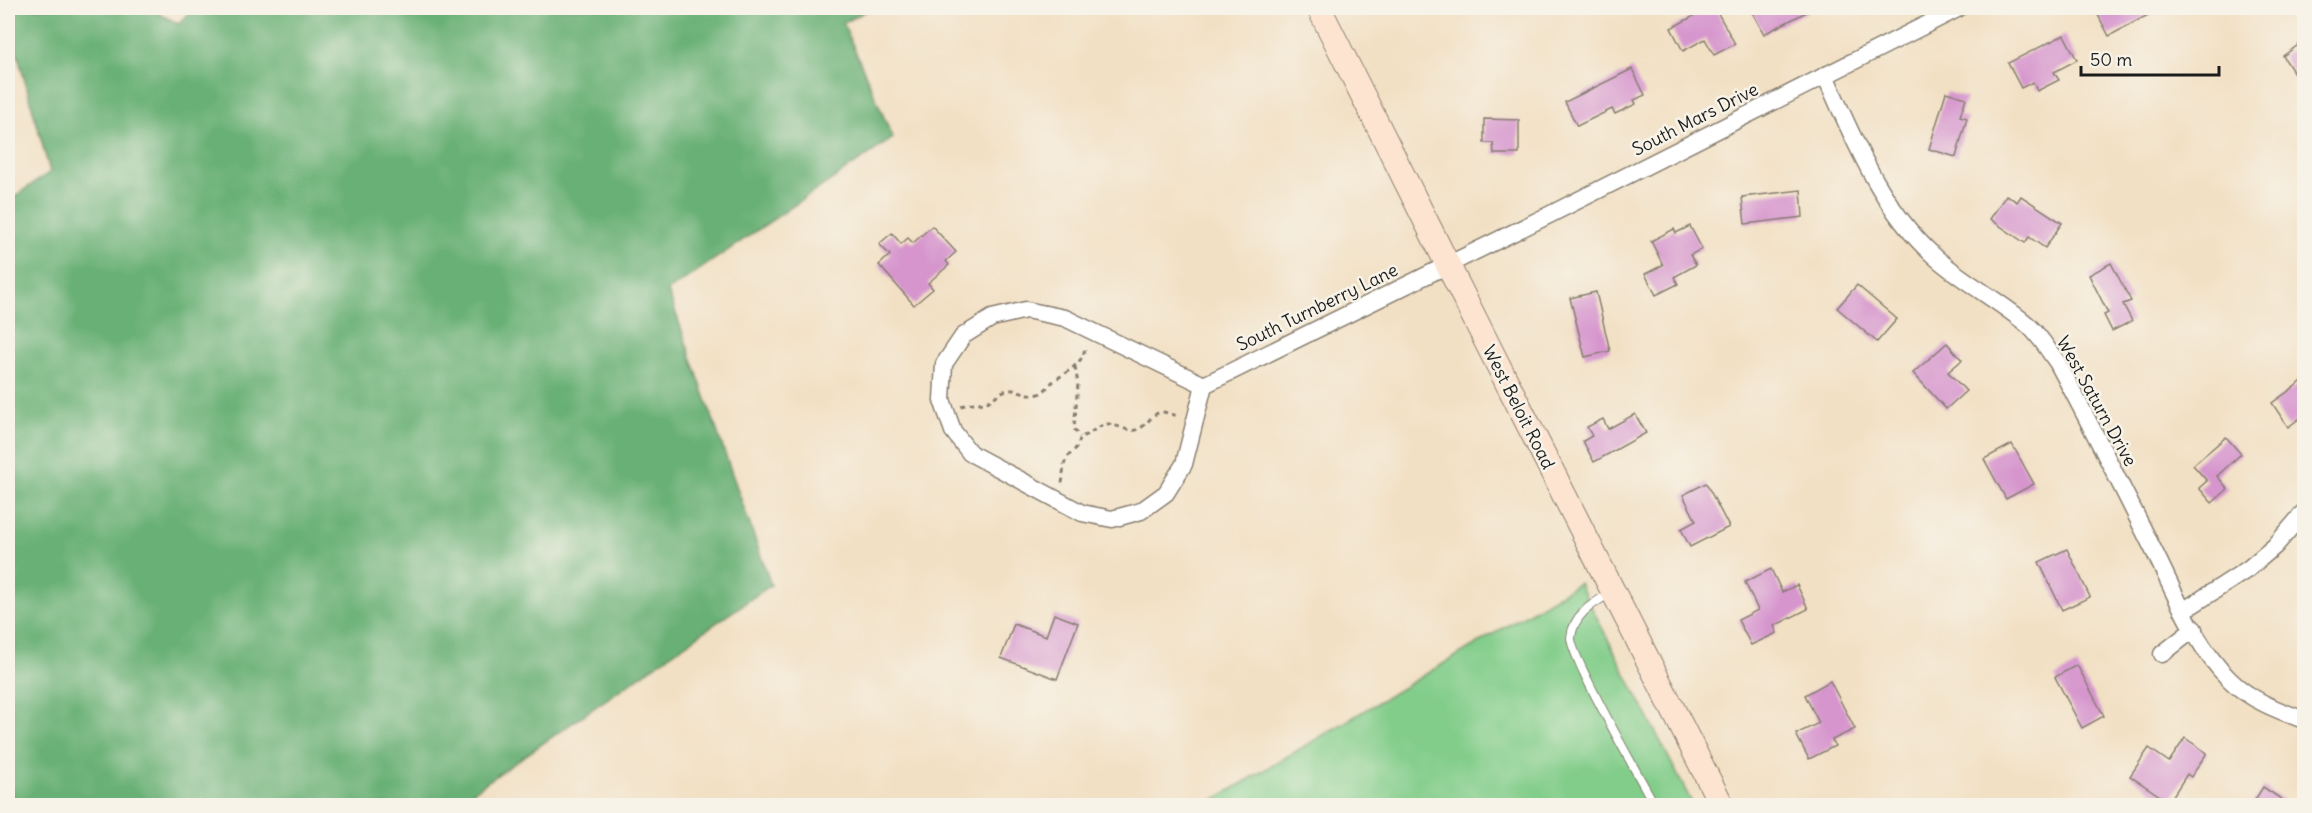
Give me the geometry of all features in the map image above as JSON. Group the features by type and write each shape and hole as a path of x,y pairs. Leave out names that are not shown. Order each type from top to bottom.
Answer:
{"main road":[{"name":"West Beloit Road","path":"1319,8 1722,806"}],"street":[{"name":"South Mars Drive","path":"1448,265 1959,8"},
{"name":"West Saturn Drive","path":"1825,75 1875,177 1895,213 1913,237 1935,257 2029,327 2057,362 2183,611 2228,678 2244,692 2267,706 2304,720"},
{"name":"South Turnberry Lane","path":"1203,384 1448,265"},
{"path":"1026,310 1065,318 1088,329 1203,384 1184,465 1166,493 1141,511 1112,519 1082,513 970,453 953,431 942,400 944,364 963,336 992,318 1026,310"},
{"path":"2183,611 2248,569 2275,546 2304,512"},
{"path":"2162,654 2194,629"}],"lane":[{"path":"1613,591 1586,608 1575,625 1571,639 1585,674 1655,806"}],"path":[{"path":"946,411 977,402 983,404 1009,389 1037,395 1075,368 1085,352 1088,329"},
{"path":"1054,498 1064,480 1063,466 1066,458 1078,448 1080,437 1074,429 1078,384 1075,368"},
{"path":"1080,437 1090,435 1101,425 1108,424 1133,431 1142,428 1155,415 1164,412 1177,417 1197,414"}],"green space":[{"path":"8,8 148,8 179,24 194,8 872,8 843,23 893,138 668,291 771,585 454,805 8,805 8,201 50,172 8,20"},
{"path":"1579,583 1693,805 1204,806"}],"building":[{"path":"1709,8 1715,8 1735,44 1714,55 1705,39 1683,51 1671,28"},
{"path":"1750,8 1814,8 1764,34"},
{"path":"2112,8 2161,8 2109,36 2098,15"},
{"path":"2064,35 2077,60 2054,72 2059,80 2037,91 2033,82 2021,88 2008,63"},
{"path":"2304,41 2304,89 2283,56"},
{"path":"1632,69 1645,95 1634,100 1636,104 1615,114 1612,109 1577,126 1565,102"},
{"path":"1946,92 1966,98 1960,116 1967,118 1956,157 1929,149"},
{"path":"1484,119 1519,120 1519,154 1494,154 1493,143 1484,143"},
{"path":"1801,190 1803,217 1745,224 1742,197"},
{"path":"2006,195 2017,202 2021,196 2062,223 2045,248 2029,237 2025,243 1990,219"},
{"path":"932,226 956,252 946,261 949,265 928,283 933,289 914,305 879,265 890,255 879,244 892,233 901,244 908,238 913,243"},
{"path":"1690,226 1702,249 1690,255 1696,265 1674,277 1678,284 1656,295 1645,274 1663,265 1651,241 1674,229 1676,233"},
{"path":"2111,263 2131,301 2123,304 2132,321 2112,331 2104,315 2108,313 2089,275"},
{"path":"1857,285 1897,319 1877,342 1837,308"},
{"path":"1596,292 1610,351 1585,357 1570,298"},
{"path":"1947,343 1962,360 1948,372 1966,391 1946,409 1913,373"},
{"path":"2304,380 2304,415 2288,427 2272,403"},
{"path":"1635,414 1646,433 1594,462 1583,441 1592,436 1587,427 1603,419 1608,429"},
{"path":"2226,437 2241,454 2217,476 2228,489 2212,503 2199,488 2207,481 2193,465"},
{"path":"2012,444 2034,484 2006,499 1984,459"},
{"path":"1706,483 1729,527 1690,547 1681,529 1696,521 1683,495"},
{"path":"2067,549 2090,597 2062,610 2039,562"},
{"path":"1771,569 1782,592 1797,585 1808,609 1774,626 1777,633 1751,645 1738,620 1758,610 1745,582"},
{"path":"1054,614 1078,623 1057,679 1001,658 1014,624 1046,636"},
{"path":"2077,665 2104,716 2082,728 2055,677"},
{"path":"1830,681 1855,729 1832,740 1835,746 1809,759 1796,734 1819,723 1805,695"},
{"path":"2185,738 2207,753 2191,777 2187,774 2169,802 2130,776 2149,748 2169,762"},
{"path":"2263,787 2292,806 2251,806"}]}
